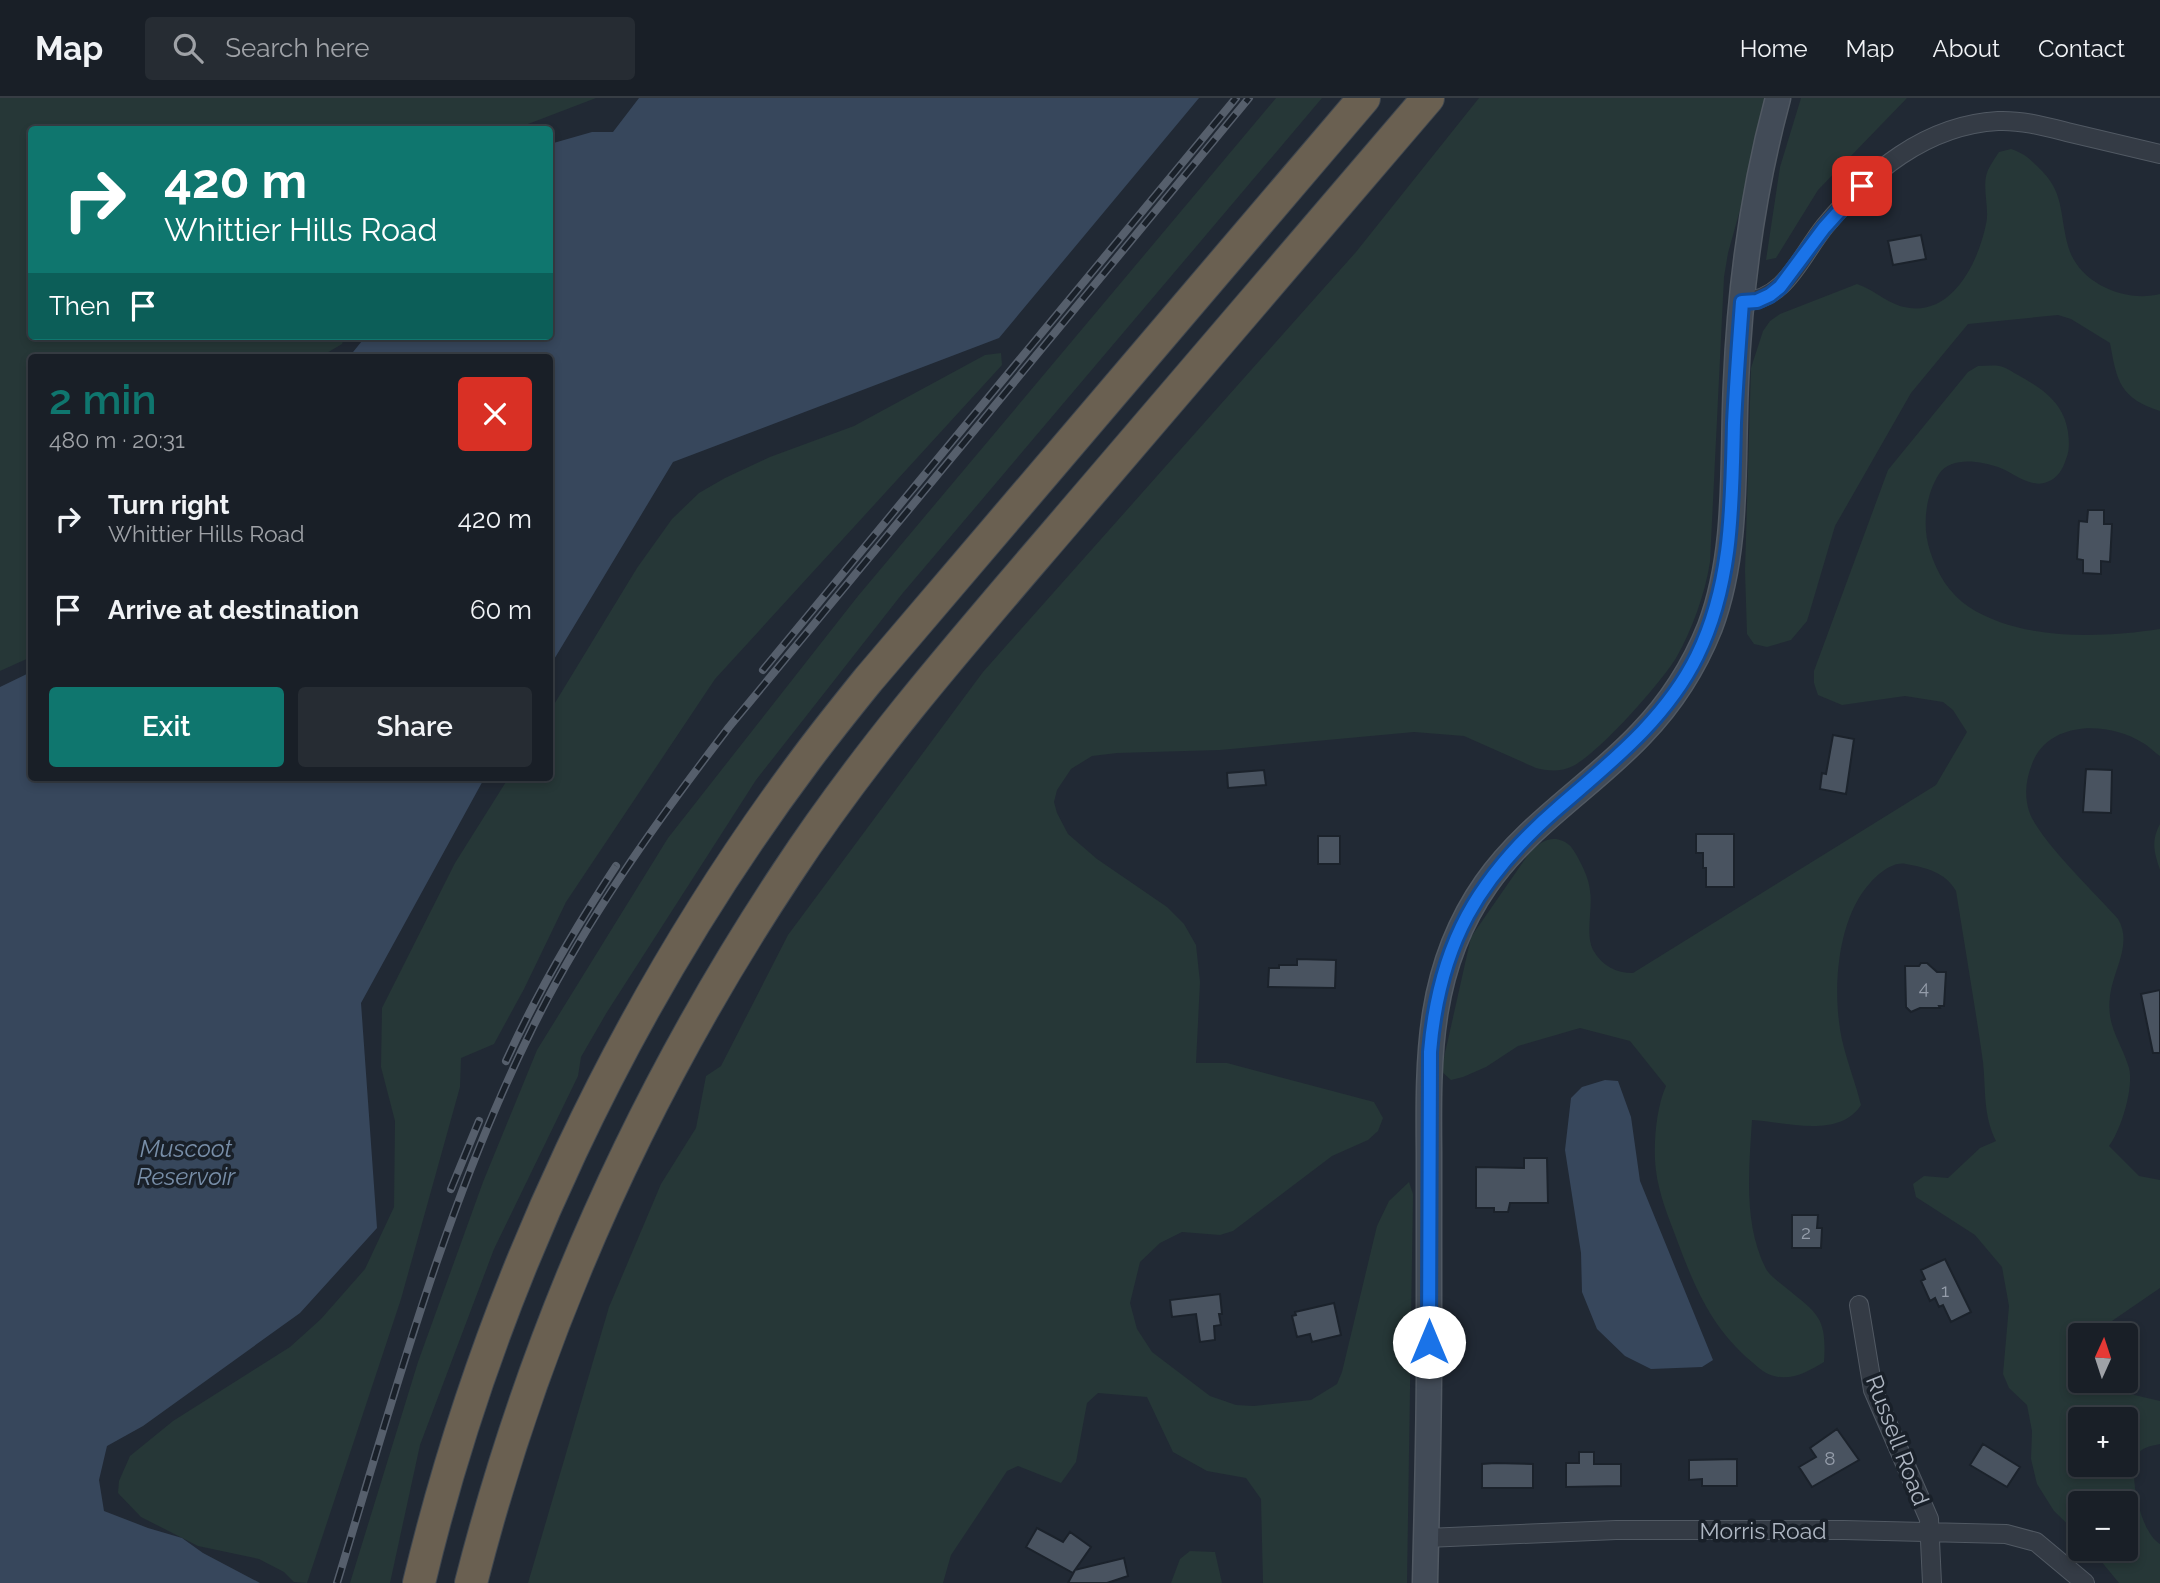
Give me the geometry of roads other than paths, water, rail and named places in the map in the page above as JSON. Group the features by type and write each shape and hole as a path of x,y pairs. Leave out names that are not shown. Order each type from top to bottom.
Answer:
{"highway":[{"path":"419,1583 481,1373 553,1191 595,1102 637,1023 714,895 805,759 868,680 1364,98"},
{"path":"471,1583 497,1485 528,1391 599,1211 687,1036 789,869 853,780 970,634 1428,98"}],"main road":[{"path":"1425,1583 1429,1335 1428,1093 1432,1021 1439,988 1447,958 1459,930 1486,884 1530,834 1641,735 1681,684 1701,647 1720,597 1730,531 1742,302 1754,213 1778,98"}],"street":[{"path":"1742,302 1757,301 1780,287 1824,228 1875,174 1904,151 1956,128 1998,121 2029,123 2160,154"},
{"name":"Russell Road","path":"1859,1305 1873,1390 1929,1519 1933,1583"},
{"name":"Morris Road","path":"1426,1538 1616,1530 1844,1530 2006,1534 2036,1542 2085,1583"}],"water":[{"path":"639,98 1199,98 999,338 673,462 553,661 553,354 351,354 363,340 553,340 553,143 592,132 613,132"},
{"name":"Muscoot Reservoir","path":"28,673 28,781 483,781 361,1003 377,1228 300,1313 143,1426 107,1446 99,1480 104,1511 182,1538 203,1553 260,1583 0,1583 0,687"},
{"path":"1605,1080 1618,1081 1631,1117 1640,1181 1713,1360 1702,1367 1651,1369 1625,1356 1597,1329 1582,1292 1581,1253 1565,1150 1571,1098 1582,1087"}],"railway":[{"path":"763,670 1236,98"},
{"path":"337,1583 423,1302 473,1164 532,1029 598,911 675,799 729,727 1249,98"},
{"path":"506,1061 557,961 616,866"},
{"path":"451,1189 479,1121"}]}
